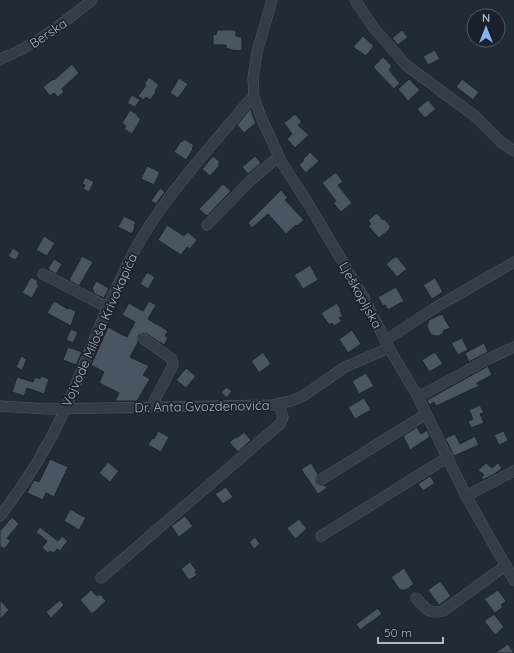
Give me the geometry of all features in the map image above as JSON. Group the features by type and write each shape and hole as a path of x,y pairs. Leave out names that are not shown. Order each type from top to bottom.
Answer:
{"street":[{"name":"Berska","path":"0,59 31,45 55,29 92,0"},
{"name":"Lješkopljska","path":"272,0 254,65 254,97 260,115 278,157 309,205 364,298 387,344 418,397 466,496 505,566 513,576"},
{"path":"355,0 373,27 406,65 476,117 501,142 514,151"},
{"name":"Vojvode Miloša Krivokapića","path":"0,516 40,457 65,409 107,307 144,232 165,203 247,103 254,97"},
{"path":"207,224 251,180 278,157"},
{"name":"Dr. Anta Gvozdenovića","path":"0,406 65,409 264,406 279,404 302,396 345,367 387,344 433,309 514,262"},
{"path":"43,274 107,307"},
{"path":"144,339 173,361 173,365 151,407"},
{"path":"418,397 488,359 514,347"},
{"path":"101,578 280,424 283,417 279,404"},
{"path":"322,479 426,414"},
{"path":"321,536 448,457"},
{"path":"466,496 514,471"},
{"path":"416,598 429,611 435,613 443,611 505,566"}],"building":[{"path":"217,30 236,30 236,36 242,37 242,51 226,49 226,45 213,45 213,34 216,35"},
{"path":"402,30 408,37 398,45 392,38"},
{"path":"363,36 374,46 366,56 353,47"},
{"path":"435,50 440,59 428,65 423,56"},
{"path":"383,57 392,66 389,70 400,83 394,89 373,67"},
{"path":"72,64 79,73 62,89 64,92 58,97 54,93 50,96 43,87 53,79 54,80"},
{"path":"149,77 159,85 150,100 146,97 144,100 138,96 146,85 144,84"},
{"path":"179,78 188,84 178,98 170,93"},
{"path":"409,79 420,90 408,101 398,89"},
{"path":"462,79 479,92 473,100 456,87"},
{"path":"132,95 140,100 135,107 127,103"},
{"path":"428,100 436,109 425,118 417,109"},
{"path":"251,108 256,123 244,133 237,125"},
{"path":"130,110 141,119 132,134 124,129 126,126 122,123"},
{"path":"295,114 302,122 298,125 309,135 295,148 287,139 292,134 284,123"},
{"path":"184,139 194,145 186,160 174,152"},
{"path":"310,152 319,161 306,173 299,165"},
{"path":"213,156 220,162 218,164 220,165 210,176 202,169"},
{"path":"255,156 261,163 248,174 242,167"},
{"path":"147,166 160,172 154,185 141,179"},
{"path":"336,172 343,182 338,185 352,203 341,212 333,203 336,201 322,183"},
{"path":"85,177 94,182 89,192 83,189 85,185 82,184"},
{"path":"223,184 231,191 207,216 199,209"},
{"path":"160,188 165,192 156,204 151,201"},
{"path":"281,190 288,198 285,200 304,220 286,234 268,214 252,228 248,223"},
{"path":"377,213 391,227 379,238 368,226 371,224 368,220"},
{"path":"124,216 136,222 132,234 118,227"},
{"path":"167,225 184,236 188,232 197,240 190,249 187,247 181,255 158,240"},
{"path":"44,236 55,243 47,256 36,250"},
{"path":"13,248 20,253 15,260 8,256"},
{"path":"82,256 93,262 79,286 69,280"},
{"path":"396,256 407,269 397,277 386,264"},
{"path":"54,259 62,264 56,274 48,269"},
{"path":"310,265 318,280 303,289 294,275"},
{"path":"147,272 155,277 148,289 140,284"},
{"path":"31,277 38,281 37,284 39,285 32,298 22,293"},
{"path":"435,278 443,292 432,299 423,285"},
{"path":"96,281 109,288 104,298 93,293 94,291 92,289"},
{"path":"396,287 404,301 388,310 385,305 383,306 378,297"},
{"path":"54,301 68,309 69,308 76,311 71,326 47,313"},
{"path":"149,301 156,305 148,319 168,331 165,336 168,338 164,345 147,334 144,333 139,335 138,342 130,357 149,366 143,375 150,379 137,401 115,401 119,393 99,383 104,372 91,365 108,327 127,337 135,322 122,315 129,303 143,311"},
{"path":"337,303 343,316 339,318 342,321 334,326 332,323 329,325 321,313"},
{"path":"442,314 450,328 443,331 444,333 438,336 431,335 427,326 429,320"},
{"path":"71,329 78,332 73,343 66,340"},
{"path":"352,330 361,344 348,353 339,339"},
{"path":"462,338 468,350 458,355 451,343"},
{"path":"484,343 488,352 469,362 465,353"},
{"path":"68,347 82,352 76,365 63,360"},
{"path":"263,352 271,364 259,373 251,361"},
{"path":"435,352 443,364 429,372 422,360"},
{"path":"21,356 27,359 22,370 16,367"},
{"path":"488,366 492,375 477,383 479,386 436,406 434,402 429,405 427,400"},
{"path":"186,368 196,376 186,388 176,380"},
{"path":"366,373 374,386 359,394 352,381"},
{"path":"41,376 49,379 44,394 27,388 24,396 12,392 17,377 33,382 35,377 40,379"},
{"path":"226,387 232,391 227,398 221,393"},
{"path":"364,398 371,410 355,419 348,407"},
{"path":"480,405 484,413 480,414 484,423 471,428 468,421 473,419 469,410"},
{"path":"417,427 421,434 427,430 430,437 410,450 403,436"},
{"path":"158,431 169,437 161,452 148,445 152,438 154,439"},
{"path":"504,431 508,441 499,445 494,435"},
{"path":"244,432 251,440 238,452 229,442"},
{"path":"455,434 460,444 475,436 479,445 454,456 445,438"},
{"path":"50,459 68,467 54,497 46,493 43,500 27,493 34,480 39,482"},
{"path":"108,462 119,471 110,482 99,473"},
{"path":"311,463 318,474 316,479 317,483 325,485 327,488 318,494 301,469"},
{"path":"486,463 492,468 498,463 502,468 483,480 481,477 484,475 478,470"},
{"path":"430,476 435,483 423,491 418,484"},
{"path":"226,487 233,497 223,504 215,494"},
{"path":"70,509 86,518 79,530 64,521"},
{"path":"185,516 193,526 179,537 171,526"},
{"path":"12,517 19,524 7,538 11,541 4,549 0,546 0,531"},
{"path":"299,519 307,529 295,539 287,528"},
{"path":"40,527 58,541 62,536 68,541 60,551 57,549 54,553 50,551 48,553 42,548 47,541 36,532"},
{"path":"255,537 260,544 254,549 249,542"},
{"path":"190,562 197,571 195,572 197,575 189,580 181,569"},
{"path":"404,568 414,584 406,590 400,590 391,577"},
{"path":"440,581 451,596 439,605 428,590"},
{"path":"91,590 97,596 100,594 106,601 92,614 80,600"},
{"path":"498,590 506,601 501,605 503,607 495,613 484,599"},
{"path":"0,600 9,610 0,619"},
{"path":"60,600 64,605 51,618 46,612"},
{"path":"378,608 382,614 360,630 356,624"},
{"path":"494,614 504,627 495,635 484,621"},
{"path":"508,644 514,653 495,653"}]}
